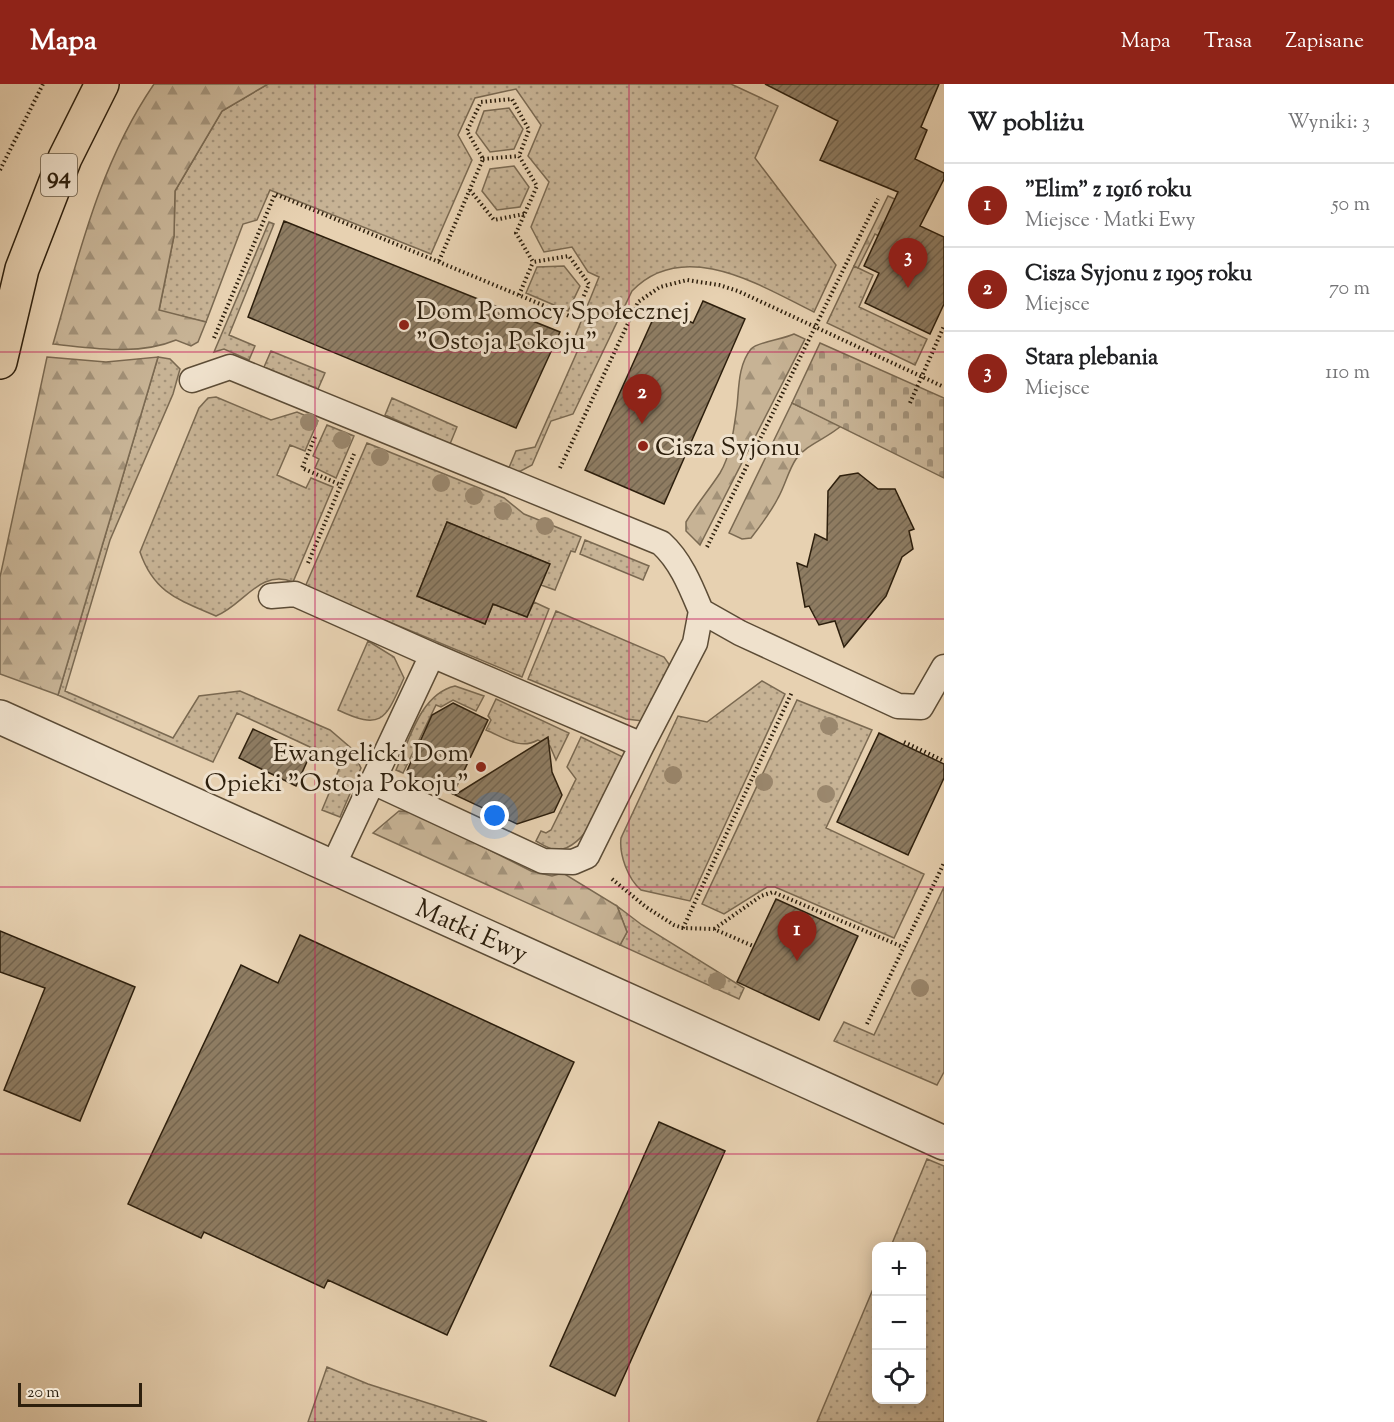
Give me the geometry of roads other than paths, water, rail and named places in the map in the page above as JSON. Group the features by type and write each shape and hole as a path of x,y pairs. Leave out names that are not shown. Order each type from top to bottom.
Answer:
{"main road":[{"name":"94","path":"0,363 22,268 65,158 102,84"}],"street":[{"name":"Matki Ewy","path":"0,717 944,1143"}],"lane":[{"path":"192,380 230,367 368,422 661,543 690,583 701,611 695,643 587,856 573,862 543,861 373,782"},
{"path":"283,595 432,655 642,745"},
{"path":"701,611 740,633 898,706 921,707 944,667"},
{"path":"333,866 432,655"}],"place":[{"name":"Stara plebania","path":"908,288"},
{"name":"Dom Pomocy Społecznej \"Ostoja Pokoju\"","path":"404,325"},
{"name":"Cisza Syjonu z 1905 roku","path":"642,424"},
{"name":"Cisza Syjonu","path":"643,446"},
{"name":"Ewangelicki Dom Opieki \"Ostoja Pokoju\"","path":"481,767"},
{"name":"\"Elim\" z 1916 roku","path":"797,961"}]}
